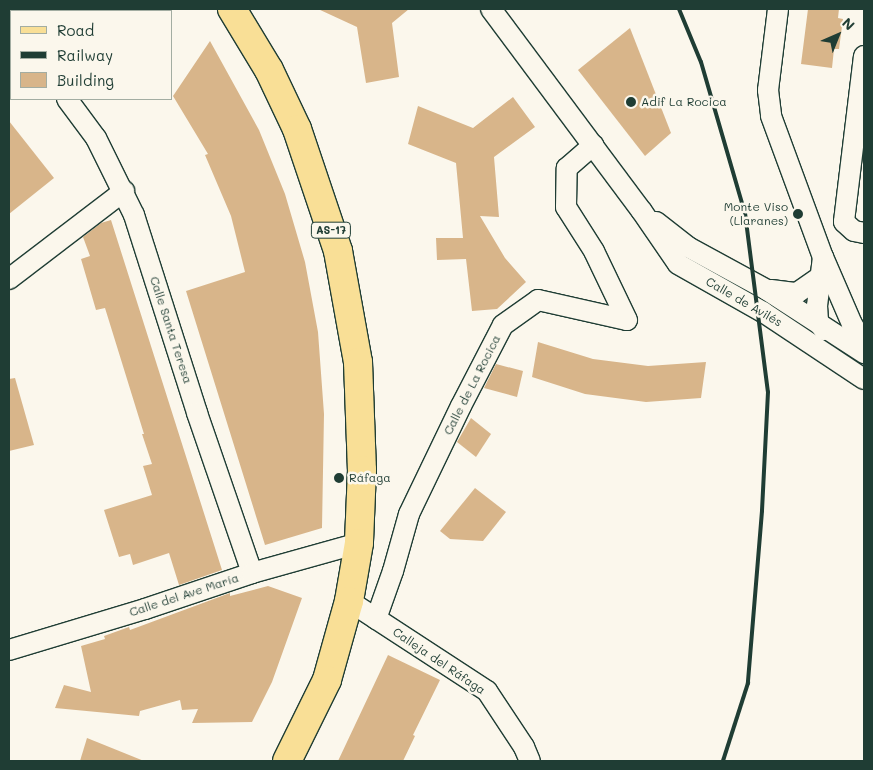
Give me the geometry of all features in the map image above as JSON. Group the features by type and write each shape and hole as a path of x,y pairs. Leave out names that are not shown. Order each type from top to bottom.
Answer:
{"main road":[{"name":"AS-17","path":"232,9 269,70 297,129 338,251 358,362 362,470 359,543 349,601 327,680 287,761"}],"street":[{"name":"Calle de Avilés","path":"491,9 641,210 678,264 763,312 863,378"},
{"path":"778,9 768,90 771,116 822,266 839,290 852,324 864,343"},
{"path":"864,56 844,222 854,231 864,233"},
{"name":"Calle Santa Teresa","path":"68,100 96,138 124,191 252,573"},
{"name":"Calle de La Rocica","path":"376,619 394,570 409,514 461,406 503,325 538,300 627,320 594,251 566,207 567,168 593,145"},
{"path":"9,280 124,191"},
{"name":"Calle de Avilés","path":"641,210 688,247 767,290 864,353"},
{"path":"767,290 797,293 822,266"},
{"path":"822,266 817,306 818,322 863,378"},
{"path":"763,312 796,320 818,322 833,308 839,290"},
{"name":"Calle del Ave María","path":"9,650 145,609 252,573 359,543"},
{"name":"Calleja del Ráfaga","path":"349,601 487,691 524,747 530,761"}],"building":[{"path":"318,9 409,9 392,23 399,77 366,83 357,27"},
{"path":"808,9 839,9 838,18 843,19 839,49 834,49 832,68 801,64"},
{"name":"Adif La Rocica","path":"630,28 671,133 645,156 578,70"},
{"path":"210,41 259,130 285,194 305,262 318,332 324,414 322,528 265,545 186,291 245,272 231,216 205,155 208,154 173,96"},
{"path":"513,97 535,127 494,157 499,217 480,216 505,258 526,282 497,309 472,311 466,259 437,260 436,238 463,238 456,163 408,144 418,106 473,128"},
{"path":"9,121 54,178 9,214"},
{"path":"111,220 222,570 179,585 169,553 133,565 130,554 119,557 104,510 152,495 143,466 152,464 142,434 144,434 105,308 96,310 81,259 90,256 83,237 101,223"},
{"path":"538,342 593,359 648,366 706,362 701,398 646,402 585,394 532,377"},
{"path":"496,364 523,371 517,397 484,388"},
{"path":"15,378 34,445 9,451 9,379"},
{"path":"471,418 491,434 476,457 457,442"},
{"path":"475,488 506,512 483,541 450,539 440,531"},
{"path":"268,586 302,598 272,682 252,722 192,723 198,709 182,710 180,700 140,711 139,716 55,708 64,685 91,692 81,646 105,639 104,636 129,627 130,630 230,593 230,596"},
{"path":"388,655 440,680 413,735 415,736 403,761 338,761"},
{"path":"87,738 144,761 80,761"}],"railway":[{"path":"679,9 701,62 745,213 768,392 762,511 748,683 723,761"}],"place":[{"name":"Adif La Rocica","path":"631,102"},
{"name":"Monte Viso (Llaranes)","path":"798,214"},
{"name":"Ráfaga","path":"339,478"}]}
